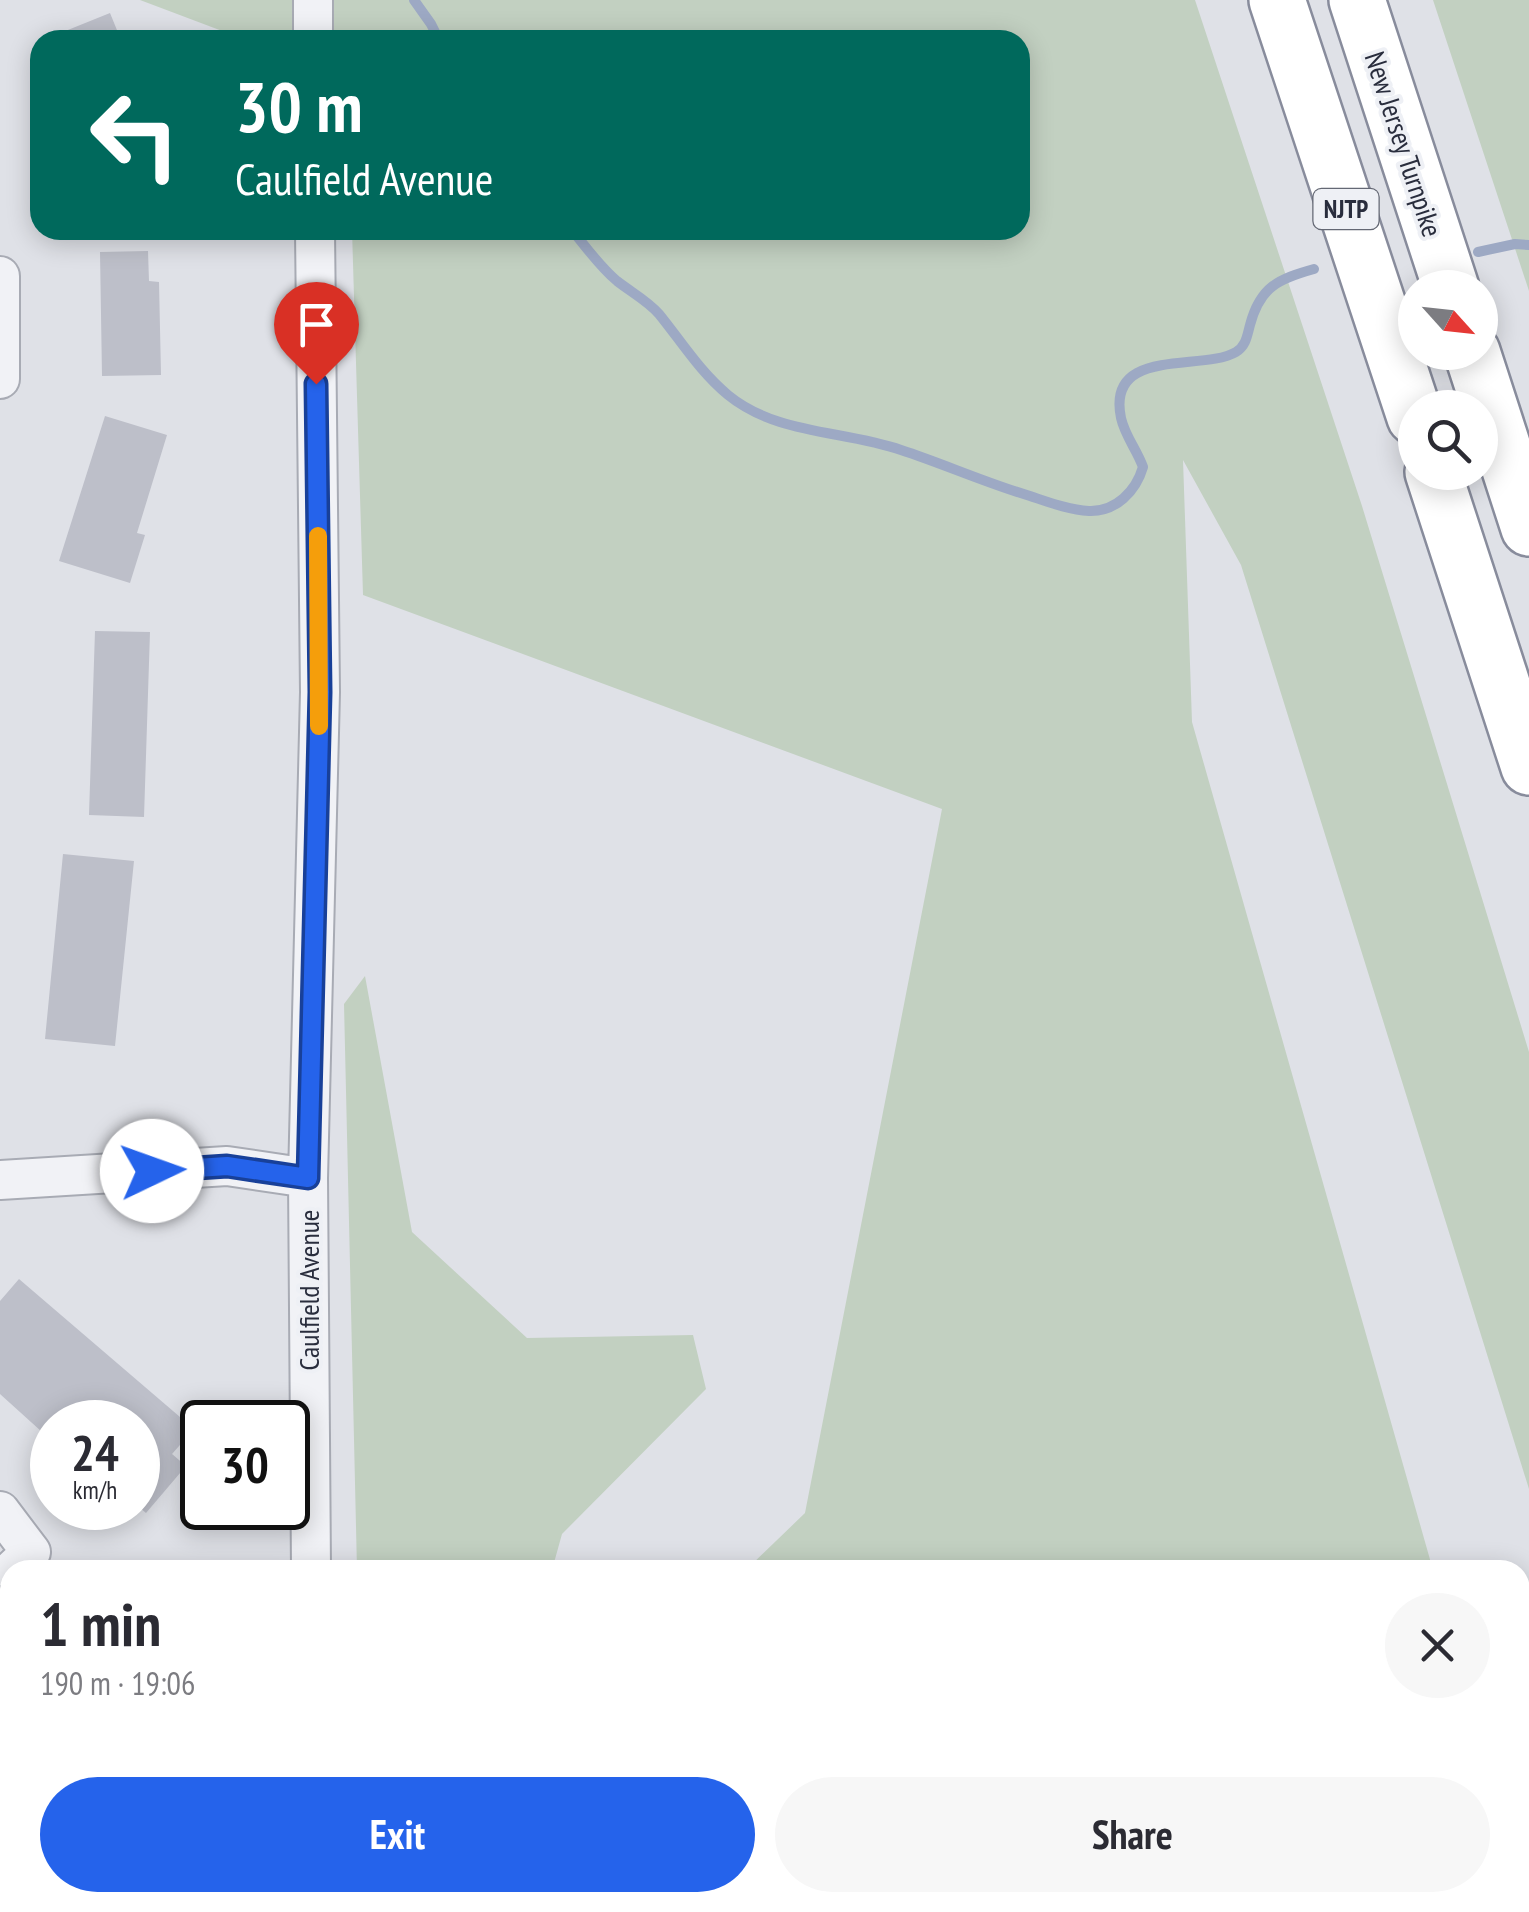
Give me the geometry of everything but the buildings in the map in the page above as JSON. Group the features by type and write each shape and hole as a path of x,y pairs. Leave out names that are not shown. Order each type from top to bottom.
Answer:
{"highway":[{"name":"NJTP","path":"1277,0 1406,390"},
{"name":"New Jersey Turnpike","path":"1357,0 1445,270"},
{"path":"1478,370 1529,528"},
{"path":"1439,490 1529,767"}],"street":[{"path":"312,0 313,30"},
{"name":"Caulfield Avenue","path":"311,1560 308,1178 320,692 315,240"},
{"path":"0,276 0,379"},
{"path":"0,1180 227,1166 308,1178"},
{"path":"0,1511 32,1552 23,1560"}],"green space":[{"path":"140,0 1195,0 1362,506 1529,1052 1529,1489 1241,565 1183,460 1192,722 1430,1560 756,1560 805,1513 942,809 363,595 352,240 1030,240 1030,30 220,30"},
{"path":"1433,0 1529,0 1529,291"},
{"path":"365,976 412,1232 527,1338 693,1335 706,1389 562,1534 555,1560 357,1560 344,1004"}],"waterway":[{"path":"414,0 434,30"},
{"path":"580,240 611,275 655,309 718,386 747,408 789,425 901,450 1051,503 1089,511 1116,504 1135,484 1143,467 1121,418 1120,395 1128,380 1160,366 1221,358 1236,352 1244,344 1265,293 1281,281 1314,269"},
{"path":"1478,252 1529,245"}],"slow traffic":[{"path":"318,536 319,726"}],"route":[{"path":"152,1171 227,1166 308,1178 320,692 316,384"}]}
